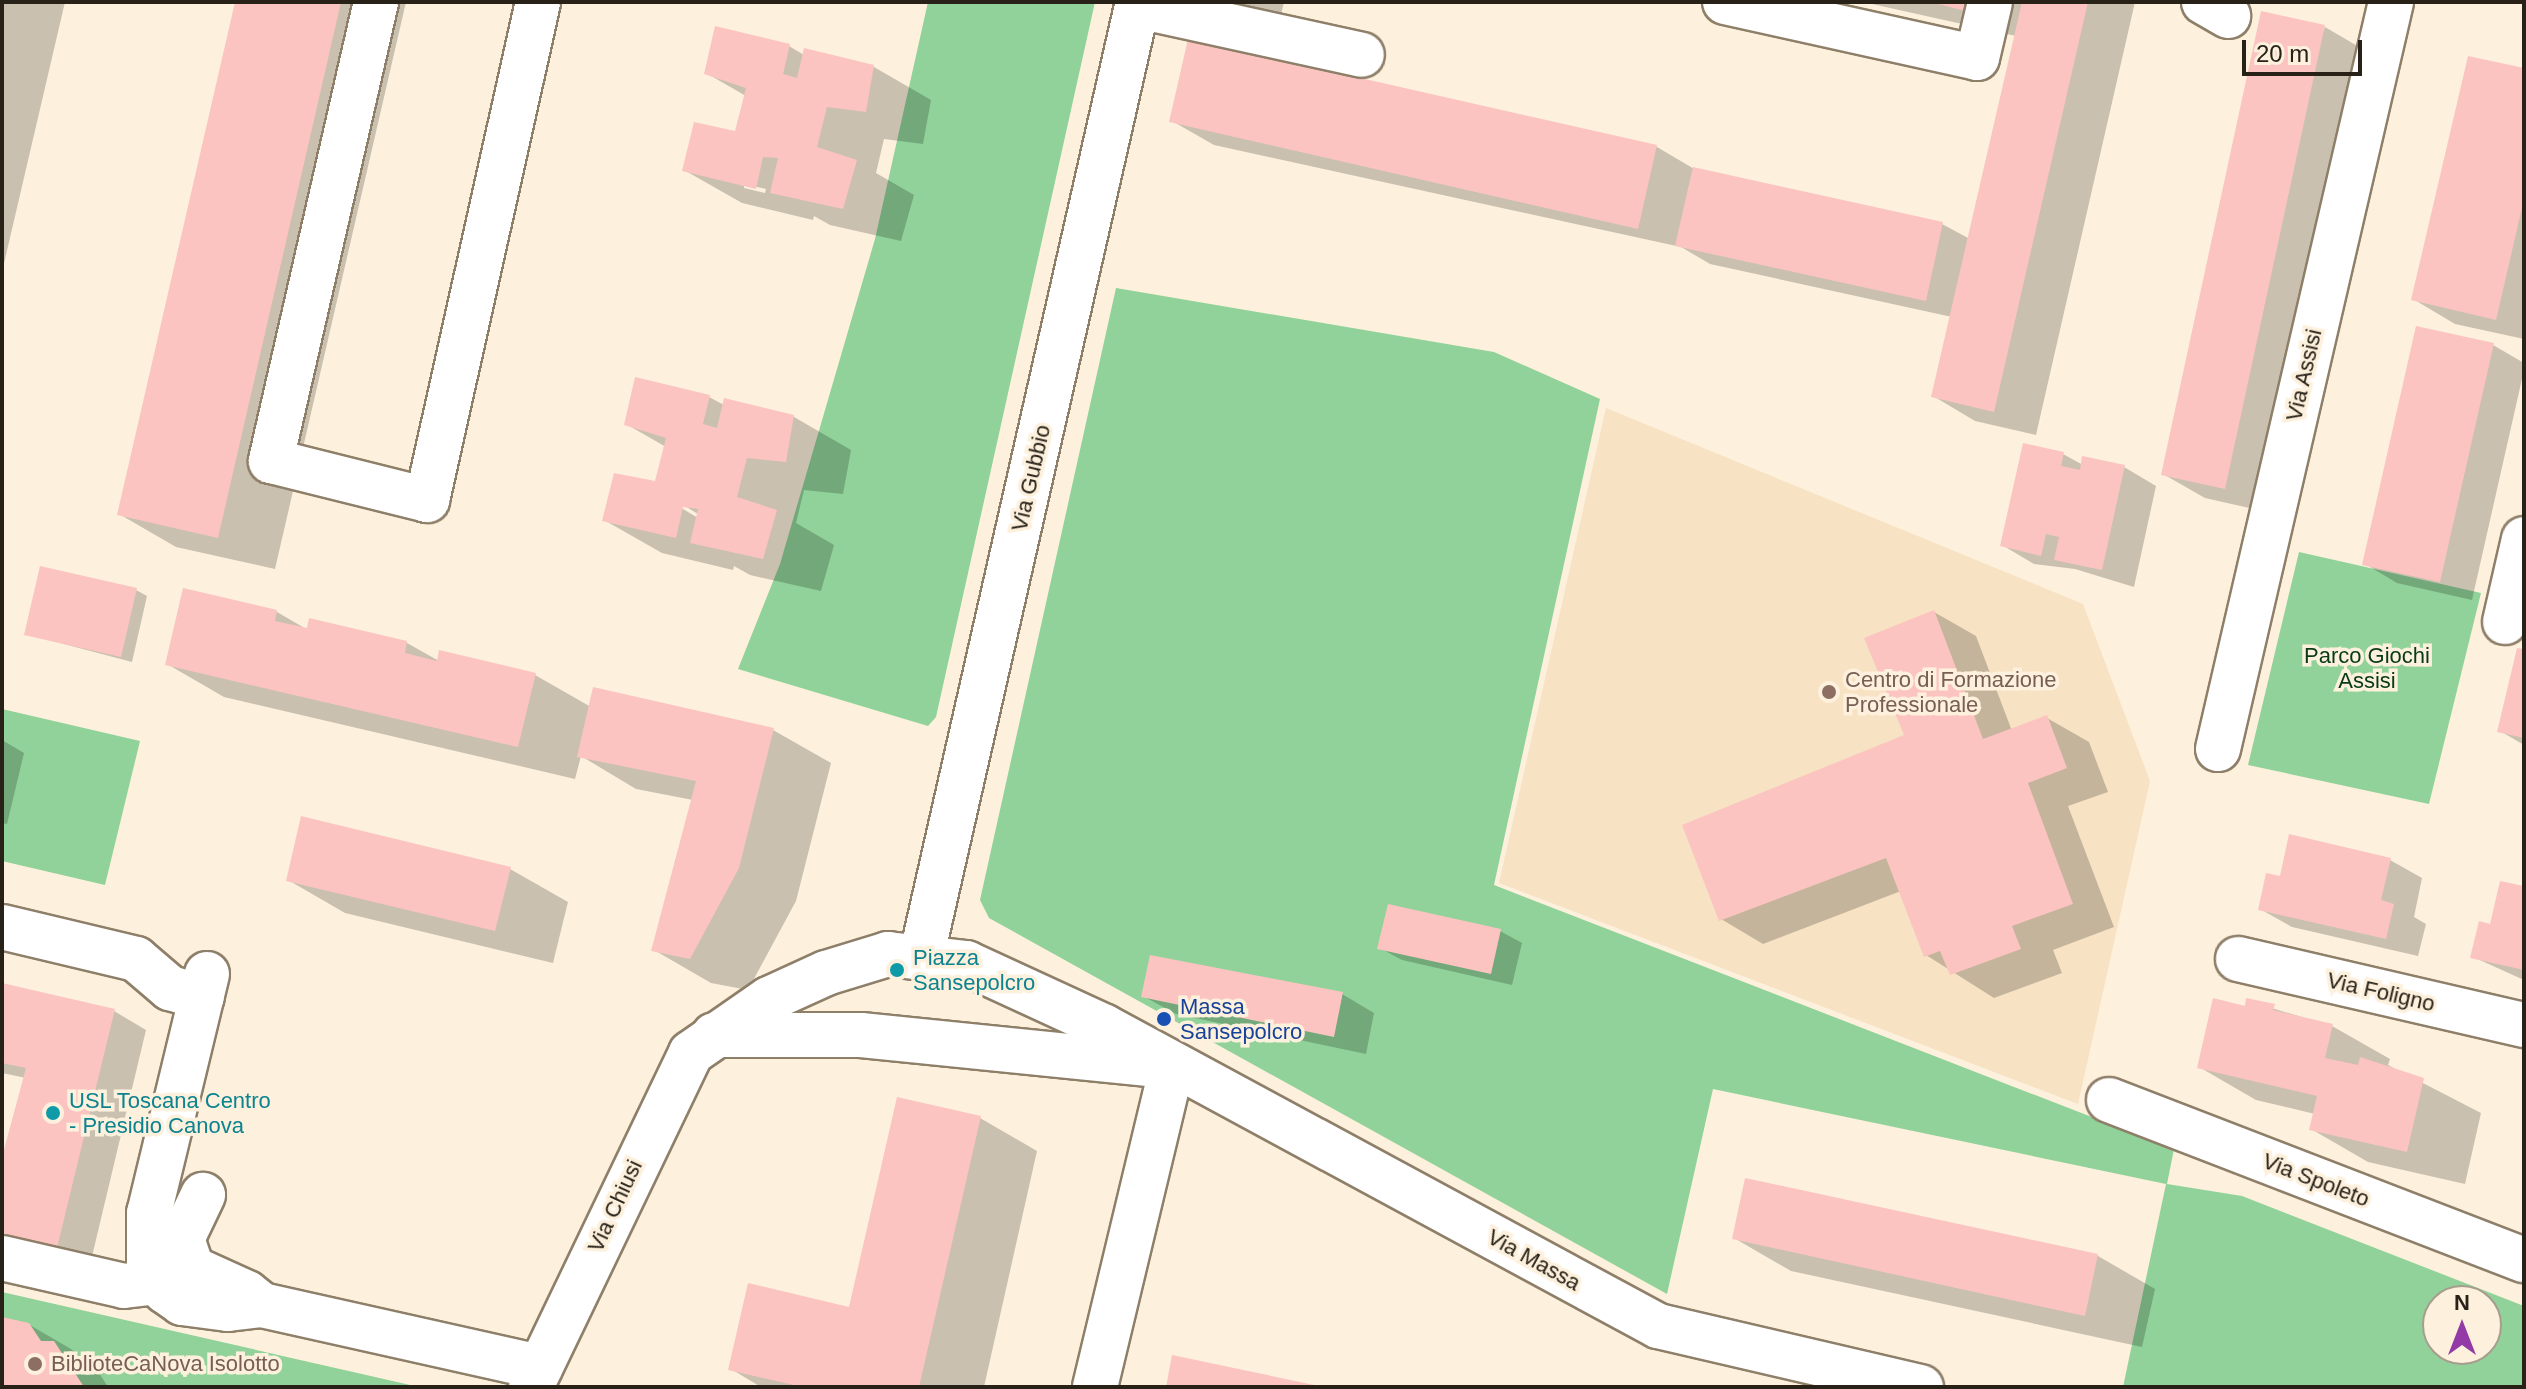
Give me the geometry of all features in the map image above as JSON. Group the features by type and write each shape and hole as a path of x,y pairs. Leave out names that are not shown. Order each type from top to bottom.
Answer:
{"street":[{"path":"376,2 271,461 427,500 538,2"},
{"path":"1725,2 1977,58 1990,2"},
{"name":"Via Assisi","path":"2218,749 2391,2"},
{"path":"1138,4 1362,55"},
{"name":"Via Gubbio","path":"922,954 1138,4"},
{"path":"2505,622 2524,539"},
{"path":"2,927 136,959 170,988 204,985 149,1213 146,1243 174,1275 262,1305 536,1377"},
{"path":"714,1035 769,999 826,973 888,954 922,954 966,963 1010,982 1145,1048 1172,1066"},
{"name":"Via Foligno","path":"2238,959 2524,1025"},
{"path":"714,1035 861,1035 1172,1066"},
{"name":"Via Chiusi","path":"536,1377 673,1083 691,1053 714,1035"},
{"path":"1095,1387 1172,1066"},
{"name":"Via Massa","path":"1172,1066 1658,1326 1921,1387"},
{"name":"Via Spoleto","path":"2109,1100 2524,1260"},
{"path":"174,1275 182,1239 203,1195"},
{"path":"2,1258 124,1286 174,1275"}],"shaded area":[{"name":"Centro di Formazione Professionale","path":"1606,408 2083,604 2150,781 2078,1104 1499,883"}],"green space":[{"path":"928,2 1095,2 936,717 928,726 738,669 780,564 875,239"},
{"path":"1116,288 1494,352 1600,399 1494,885 2174,1149 2167,1184 2242,1196 2470,1285 2422,1285 2422,1365 2502,1365 2502,1297 2524,1306 2524,1387 2123,1387 2166,1184 1713,1089 1667,1294 989,918 980,900"},
{"name":"Parco Giochi Assisi","path":"2299,552 2481,593 2429,804 2248,765"},
{"path":"2,709 140,741 105,885 2,861"},
{"path":"2,1292 419,1387 2,1387"}],"building":[{"path":"235,2 341,2 218,538 117,515"},
{"path":"1930,2 1989,2 1986,16"},
{"path":"2022,2 2088,2 1994,412 1931,397"},
{"path":"2261,11 2325,25 2225,489 2161,475"},
{"path":"715,26 790,44 783,74 797,78 804,48 874,65 866,112 827,107 817,147 857,160 843,209 770,193 778,158 763,157 756,189 682,171 694,122 735,131 746,88 704,74"},
{"path":"1188,39 1657,145 1638,229 1169,122"},
{"path":"2468,56 2524,68 2524,199 2496,320 2411,300"},
{"path":"1693,167 1943,222 1926,301 1675,246"},
{"path":"2416,326 2494,343 2440,582 2362,565"},
{"path":"635,377 710,395 703,424 717,428 724,398 794,415 786,462 747,458 737,497 777,510 763,559 690,543 698,509 683,507 676,538 602,521 614,473 655,481 666,438 624,425"},
{"path":"2023,443 2064,452 2061,466 2080,470 2082,456 2125,465 2102,570 2054,560 2059,537 2046,534 2041,556 2000,546"},
{"path":"40,566 137,588 121,657 24,635"},
{"path":"183,588 277,610 275,621 307,628 309,618 407,641 405,653 437,661 439,650 536,673 518,747 165,665"},
{"path":"1934,610 1983,739 2047,715 2067,768 2028,783 2073,904 2012,926 2021,949 1950,975 1940,951 1924,957 1886,858 1719,921 1682,825 1904,735 1864,638"},
{"path":"2517,648 2524,649 2524,738 2497,732"},
{"path":"593,687 774,728 739,868 690,959 651,951 696,781 577,757"},
{"path":"301,816 511,867 495,931 286,881"},
{"path":"2289,834 2391,858 2381,900 2394,904 2386,939 2258,910 2266,873 2280,876"},
{"path":"2500,881 2524,886 2524,970 2470,958 2479,921 2490,924"},
{"path":"1388,904 1501,929 1491,974 1377,949"},
{"path":"1150,955 1343,992 1334,1037 1141,997"},
{"name":"USL Toscana Centro - Presidio Canova","path":"2,983 115,1009 56,1252 2,1238 2,1157 26,1068 2,1063"},
{"path":"2213,998 2245,1006 2246,998 2275,1004 2273,1010 2333,1024 2325,1058 2358,1065 2360,1057 2424,1078 2407,1152 2309,1130 2317,1096 2197,1068"},
{"path":"897,1097 981,1116 919,1387 803,1387 728,1370 748,1283 849,1307"},
{"path":"1745,1178 2098,1254 2085,1316 1732,1239"},
{"name":"BiblioteCaNova Isolotto","path":"2,1317 29,1323 41,1341 54,1341 84,1387 2,1387"},
{"path":"1172,1355 1319,1386 1319,1387 1166,1387"}],"place":[{"name":"Centro di Formazione Professionale","path":"1829,692"},
{"name":"Piazza Sansepolcro","path":"897,970"},
{"name":"Massa Sansepolcro","path":"1164,1019"},
{"name":"USL Toscana Centro - Presidio Canova","path":"53,1113"},
{"name":"BiblioteCaNova Isolotto","path":"35,1364"}]}
